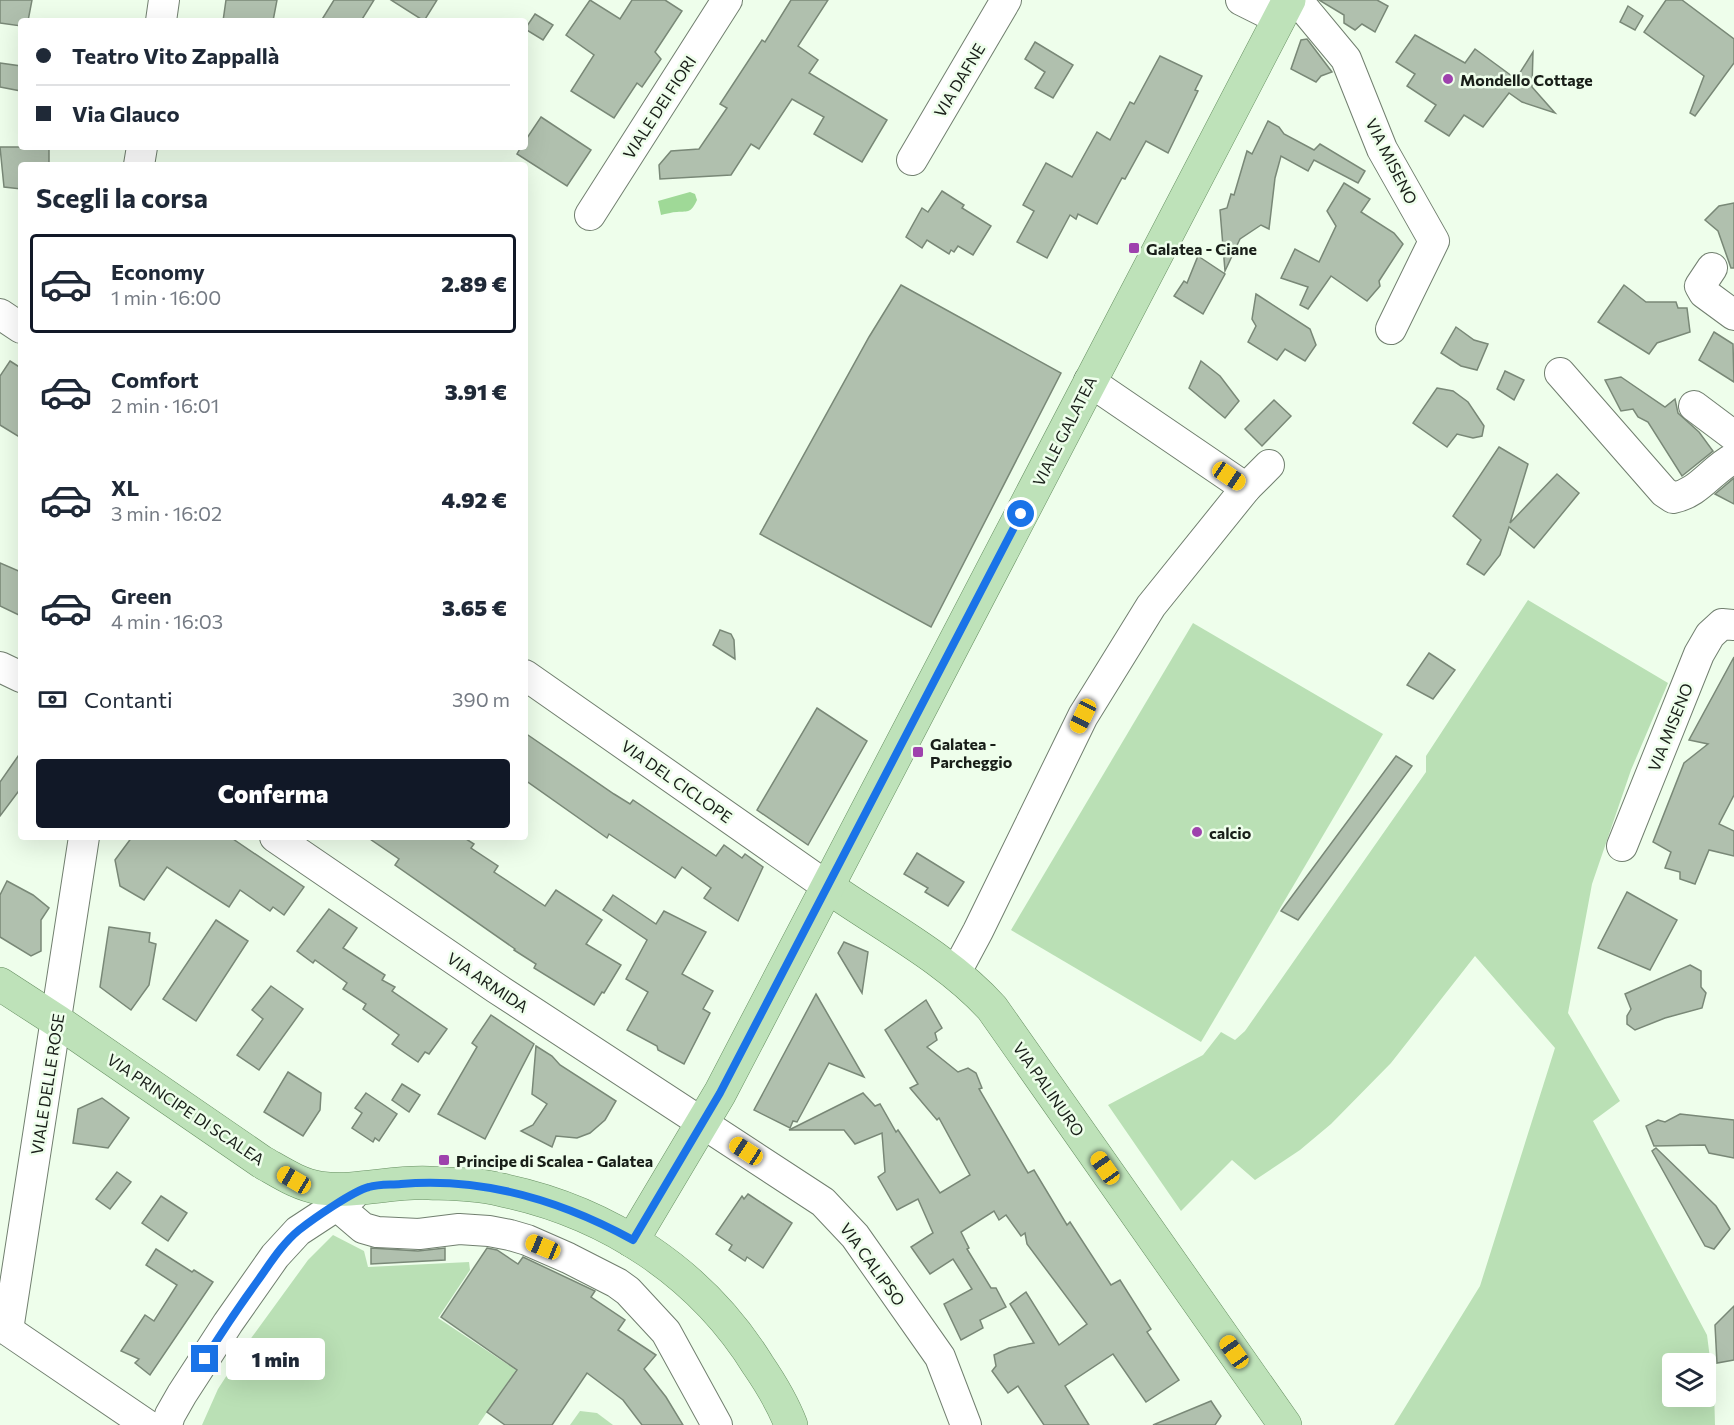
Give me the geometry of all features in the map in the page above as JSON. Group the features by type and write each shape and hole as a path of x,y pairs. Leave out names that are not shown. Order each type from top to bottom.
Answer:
{"main road":[{"name":"VIALE GALATEA","path":"642,1246 703,1124 1089,381 1288,6"},
{"name":"VIA PALINURO","path":"828,886 955,974 992,1008 1285,1425"},
{"name":"VIA PRINCIPE DI SCALEA","path":"0,984 262,1162 294,1180 319,1188 369,1187 422,1182 476,1185 500,1189 526,1195 577,1213 642,1246 694,1287 731,1327 767,1379 791,1425"}],"street":[{"path":"161,18 164,0"},
{"name":"VIALE DEI FIORI","path":"590,215 727,0"},
{"name":"VIA DAFNE","path":"912,160 1006,0"},
{"path":"1241,0 1288,6"},
{"name":"VIA MISENO","path":"1288,6 1346,59 1382,149 1434,241 1391,329"},
{"path":"1712,268 1700,285 1704,293 1734,315"},
{"path":"0,303 18,301"},
{"path":"0,314 18,326"},
{"path":"1560,373 1664,492 1672,498 1684,496 1734,458"},
{"path":"1089,381 1246,488"},
{"path":"1694,406 1734,436"},
{"path":"955,974 1083,716 1151,606 1246,488 1269,465"},
{"name":"VIA MISENO","path":"1622,846 1700,654 1710,635 1722,624 1734,625"},
{"path":"0,667 18,676"},
{"name":"VIA DEL CICLOPE","path":"528,677 828,886"},
{"name":"VIALE DELLE ROSE","path":"4,1328 57,1021 84,840"},
{"name":"VIA ARMIDA","path":"279,840 495,988 703,1124"},
{"name":"VIA CALIPSO","path":"703,1124 807,1191 839,1217 855,1236 940,1357 966,1425"},
{"path":"167,1425 182,1394 275,1256 298,1231 336,1205 369,1187"},
{"path":"336,1205 363,1228 377,1232 418,1234 459,1229 489,1231 527,1240 594,1270 628,1291 666,1332 717,1425"},
{"path":"628,1291 642,1246"},
{"path":"4,1328 147,1425"}],"shaded area":[{"path":"690,192 695,194 697,200 691,209 661,215 658,201"},
{"path":"1528,600 1668,683 1631,770 1592,884 1568,1013 1620,1101 1593,1121 1707,1335 1709,1353 1662,1353 1662,1407 1714,1407 1715,1425 1394,1425 1480,1286 1555,1048 1475,956 1391,1063 1331,1124 1300,1150 1255,1180 1232,1160 1181,1211 1108,1105 1203,1055 1221,1032 1235,1040 1245,1031 1426,772 1426,756"},
{"name":"calcio","path":"1193,623 1383,734 1201,1042 1011,930"},
{"path":"333,1235 364,1251 368,1267 469,1262 470,1270 438,1318 516,1370 478,1425 202,1425 218,1389 249,1341 308,1260"},
{"path":"580,1411 597,1413 613,1425 570,1425"}],"building":[{"path":"0,0 32,0 29,18 18,18 18,26 0,23"},
{"path":"226,0 277,0 274,18 223,18"},
{"path":"334,0 374,0 363,18 323,18"},
{"path":"391,0 437,0 426,18 419,18"},
{"path":"590,0 620,19 632,0 665,0 682,11 655,52 661,59 642,87 637,83 614,118 571,91 594,55 566,35"},
{"path":"791,0 828,0 798,46 818,60 809,73 887,120 862,162 814,134 824,117 792,99 759,149 751,144 731,175 660,179 659,165 671,151 699,149 727,108 720,104 762,40 765,42"},
{"path":"1319,0 1377,0 1388,6 1375,32 1362,24 1355,30 1344,23 1344,15"},
{"path":"1666,0 1682,0 1734,39 1734,63 1695,116 1690,113 1704,76 1644,32"},
{"path":"1628,6 1643,16 1635,30 1620,22"},
{"path":"535,14 553,25 543,40 528,31 528,24"},
{"path":"1415,35 1465,63 1475,49 1516,79 1533,52 1532,87 1555,113 1522,102 1509,93 1483,127 1464,115 1449,136 1425,121 1436,105 1407,86 1415,74 1396,62"},
{"path":"1307,39 1332,72 1321,76 1316,82 1291,69 1301,40"},
{"path":"1035,42 1073,65 1053,98 1035,88 1045,72 1025,59"},
{"path":"1160,56 1202,76 1195,90 1198,91 1168,153 1146,141 1125,179 1122,178 1097,224 1078,214 1076,219 1070,215 1047,258 1017,242 1034,211 1023,205 1046,163 1072,177 1097,132 1110,140 1130,102 1134,104"},
{"path":"0,63 18,66 18,90 0,87"},
{"path":"541,117 591,150 567,186 517,154 519,150 528,150 528,136"},
{"path":"1268,121 1279,127 1284,134 1314,150 1320,144 1365,171 1358,183 1314,160 1308,171 1281,156 1275,178 1269,229 1261,225 1240,239 1225,271 1220,210 1227,208 1231,194 1234,195 1247,151 1252,154"},
{"path":"0,147 18,147 18,150 49,150 49,162 18,162 18,189 4,187"},
{"path":"1344,183 1370,199 1361,212 1394,233 1403,244 1379,281 1380,286 1367,301 1331,276 1308,309 1300,305 1308,287 1281,278 1295,249 1319,262 1336,226 1327,211"},
{"path":"942,191 964,205 962,208 991,226 973,255 958,246 954,252 951,250 949,254 927,240 922,248 906,237 922,208 928,212"},
{"path":"1734,203 1734,268 1731,268 1718,231 1705,220 1719,206"},
{"path":"1198,256 1225,274 1203,314 1174,296 1184,281 1187,283"},
{"path":"901,285 1061,373 931,627 760,534 869,337"},
{"path":"1624,285 1646,302 1676,302 1678,308 1687,308 1690,332 1657,343 1649,354 1598,322"},
{"path":"1256,294 1310,329 1316,345 1305,361 1285,349 1277,360 1248,342 1256,326 1252,319"},
{"path":"1456,327 1474,340 1488,344 1477,370 1461,366 1441,353"},
{"path":"1714,332 1733,344 1734,382 1699,360"},
{"path":"10,361 18,366 18,436 0,425 0,376"},
{"path":"1201,361 1220,376 1239,401 1225,418 1189,388"},
{"path":"1505,371 1524,380 1514,400 1497,389"},
{"path":"1621,377 1665,407 1675,399 1678,413 1699,432 1713,451 1682,476 1648,422 1638,417 1633,409 1621,411 1605,380"},
{"path":"1437,388 1453,391 1468,402 1484,426 1482,436 1473,438 1457,434 1447,447 1413,423"},
{"path":"1274,400 1291,416 1262,446 1245,429"},
{"path":"1499,447 1528,464 1510,523 1557,474 1579,493 1534,548 1509,527 1500,555 1484,575 1467,564 1481,540 1453,516"},
{"path":"1734,478 1734,504 1715,494"},
{"path":"0,563 18,571 18,615 0,606"},
{"path":"720,630 731,634 734,640 735,659 713,645"},
{"path":"1429,653 1455,670 1433,699 1407,685"},
{"path":"1734,657 1734,795 1719,824 1734,831 1734,856 1709,850 1695,884 1680,879 1680,872 1665,868 1671,852 1653,842 1684,763 1708,744 1689,740"},
{"path":"817,708 867,741 808,845 757,810"},
{"path":"528,735 614,794 630,804 633,800 716,856 724,845 742,858 745,854 763,867 738,921 704,898 711,888 682,867 675,878 609,834 607,838 528,782"},
{"path":"18,756 18,792 0,816 0,782"},
{"path":"1396,756 1412,766 1298,920 1281,911"},
{"path":"130,840 234,840 304,887 284,915 273,907 270,911 240,890 229,907 167,867 144,900 120,886 115,860"},
{"path":"371,840 468,840 474,844 471,848 498,866 494,872 545,906 556,890 602,920 586,944 621,965 594,1005 534,968 536,964 395,865 399,859"},
{"path":"917,853 964,882 948,906 925,892 928,888 904,874"},
{"path":"7,881 33,895 49,908 41,920 41,951 31,956 0,937 0,895"},
{"path":"1627,892 1677,920 1650,970 1598,948"},
{"path":"613,895 656,924 664,911 706,932 682,974 713,991 703,1009 710,1013 684,1064 627,1030 648,992 626,979 647,940 603,910"},
{"path":"329,909 357,928 343,948 385,975 382,980 395,987 392,991 447,1029 429,1054 425,1052 418,1062 392,1044 399,1035 363,1009 366,1004 343,989 347,983 315,960 313,963 297,951"},
{"path":"216,920 248,941 196,1021 163,999"},
{"path":"109,927 150,933 149,942 156,944 149,985 131,1010 100,987"},
{"path":"844,942 868,952 862,993 838,953"},
{"path":"1690,965 1701,971 1701,987 1706,993 1702,1008 1665,1018 1635,1030 1627,1024 1627,1016 1631,1009 1625,994"},
{"path":"271,986 303,1009 259,1070 237,1055 263,1019 252,1010"},
{"path":"816,994 864,1077 829,1063 797,1122 793,1121 790,1128 754,1110"},
{"path":"926,1000 942,1028 935,1033 937,1040 927,1047 958,1072 968,1068 976,1073 982,1088 979,1089 1028,1173 1034,1170 1067,1225 1070,1222 1111,1285 1120,1280 1151,1329 1147,1332 1179,1380 1146,1402 1113,1354 1065,1386 1089,1425 1044,1425 1018,1386 1008,1393 992,1371 996,1366 994,1355 1009,1348 1034,1343 1010,1304 1026,1292 1059,1345 1087,1324 1027,1244 1025,1233 1021,1236 1006,1215 999,1220 994,1211 961,1232 969,1248 967,1249 991,1288 996,1288 1006,1307 980,1320 983,1328 961,1340 944,1304 972,1289 953,1259 930,1274 911,1247 933,1233 918,1199 897,1210 878,1177 885,1172 882,1133 855,1144 844,1130 789,1130 863,1093 875,1106 880,1104 896,1132 898,1130 940,1193 970,1175 939,1118 937,1120 910,1088 918,1084 885,1030"},
{"path":"491,1015 534,1044 485,1139 438,1114 477,1047 472,1043"},
{"path":"536,1046 552,1056 560,1065 616,1101 605,1120 590,1133 577,1138 556,1136 552,1147 521,1131 533,1125 547,1104 532,1094"},
{"path":"288,1072 321,1093 320,1110 303,1136 264,1112"},
{"path":"402,1084 420,1095 409,1112 392,1100"},
{"path":"366,1093 397,1114 379,1141 375,1138 373,1142 352,1128 362,1113 355,1108"},
{"path":"102,1098 129,1118 108,1148 73,1143 78,1109"},
{"path":"1680,1114 1734,1120 1734,1158 1709,1153 1705,1145 1654,1146 1646,1126 1658,1120 1665,1122"},
{"path":"1656,1148 1716,1206 1730,1229 1714,1249 1705,1246 1652,1151"},
{"path":"117,1172 131,1182 110,1209 96,1199"},
{"path":"748,1194 792,1223 763,1268 747,1257 745,1261 729,1250 732,1245 716,1234 742,1196 744,1199"},
{"path":"161,1196 187,1213 168,1241 142,1223"},
{"path":"371,1248 418,1251 445,1248 445,1260 371,1264"},
{"path":"487,1248 497,1250 518,1264 523,1257 595,1291 591,1297 625,1320 618,1330 656,1355 644,1369 666,1397 683,1425 642,1425 623,1400 587,1373 552,1425 505,1425 487,1412 517,1370 441,1317"},
{"path":"156,1249 192,1272 194,1270 213,1282 150,1375 135,1363 139,1359 121,1351 145,1315 154,1321 177,1285 146,1265"},
{"path":"1734,1306 1734,1360 1717,1363 1715,1325"},
{"path":"1211,1401 1221,1416 1215,1425 1153,1425"}],"place":[{"name":"Mondello Cottage","path":"1448,79"},
{"name":"Galatea - Ciane","path":"1134,248"},
{"name":"Galatea - Parcheggio","path":"918,752"},
{"name":"calcio","path":"1197,832"},
{"name":"Principe di Scalea - Galatea","path":"444,1160"}],"route":[{"path":"205,1359 275,1256 298,1231 336,1205 369,1187 422,1182 476,1185 500,1189 526,1195 577,1213 633,1240 720,1093 1021,514"}]}
